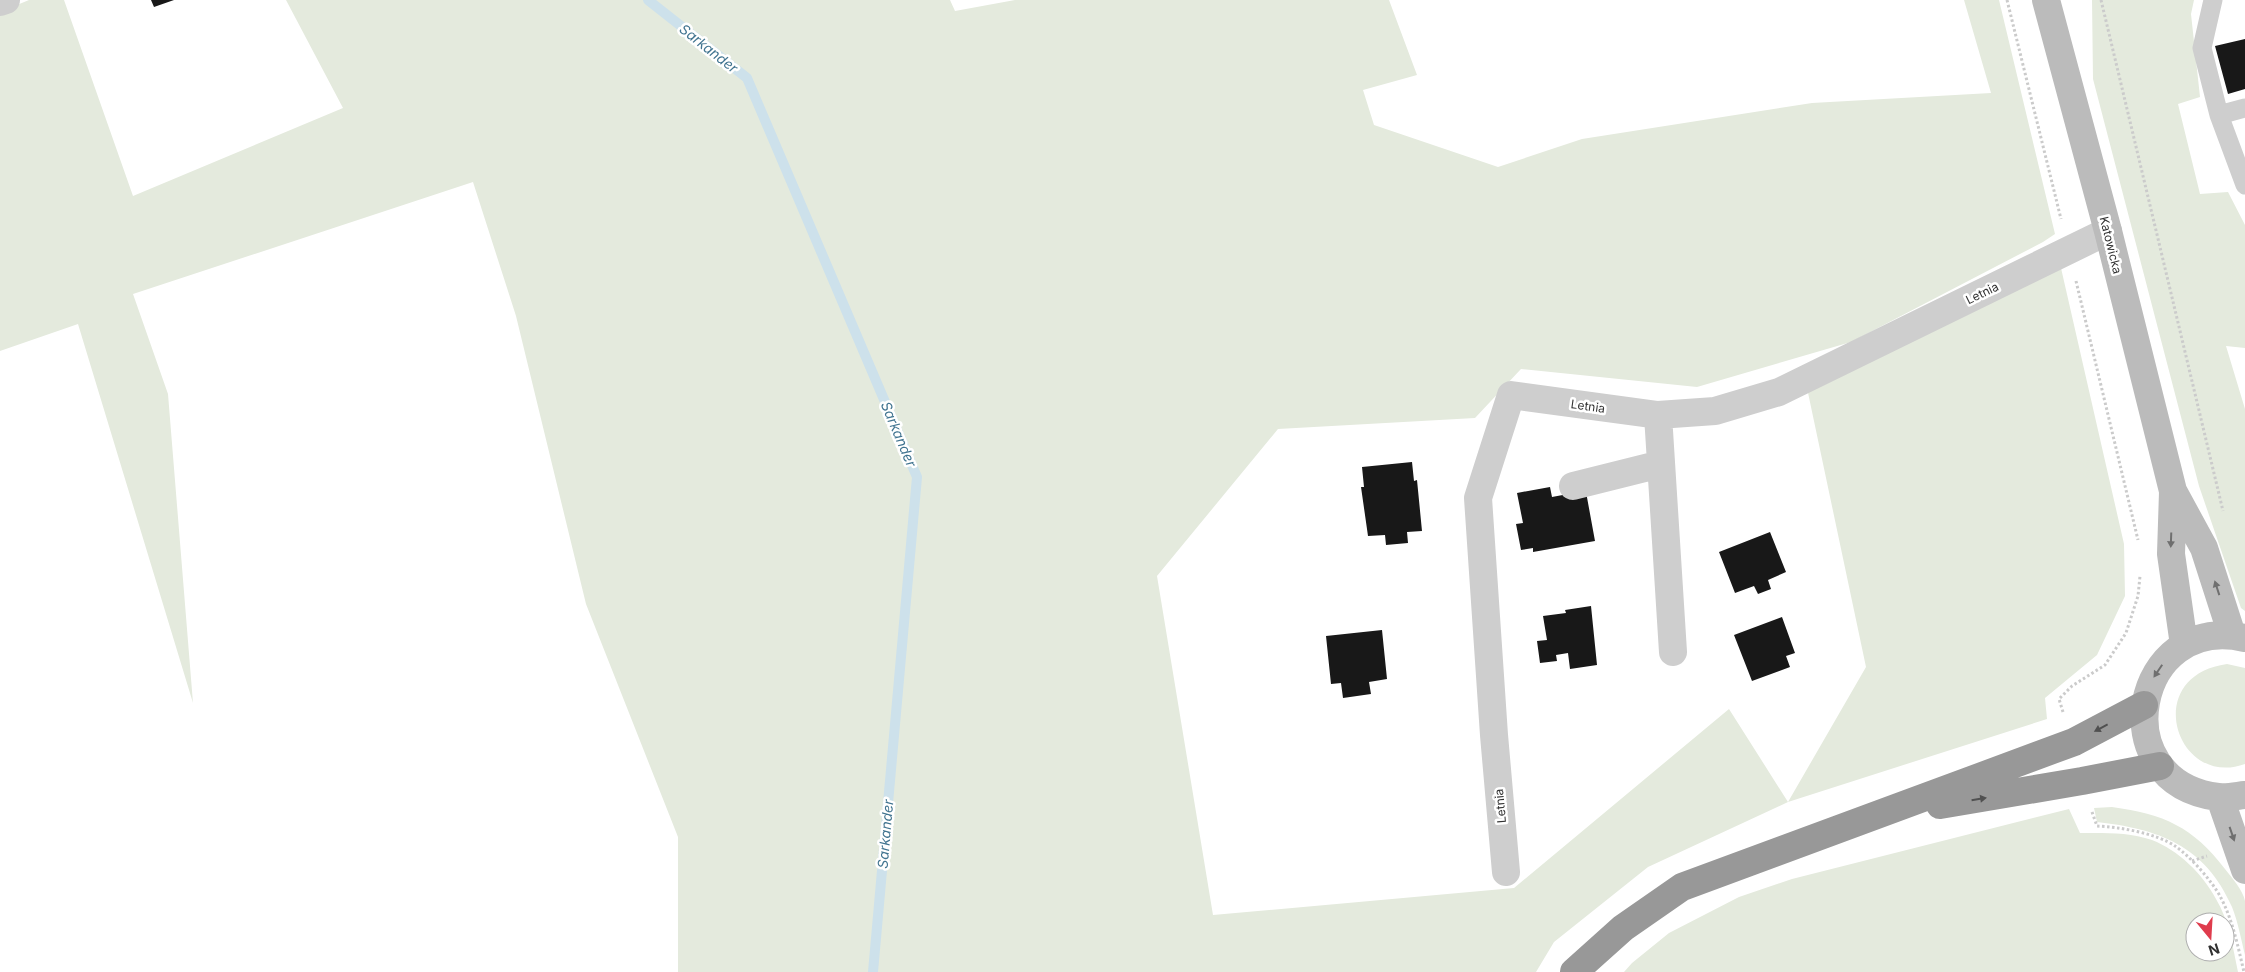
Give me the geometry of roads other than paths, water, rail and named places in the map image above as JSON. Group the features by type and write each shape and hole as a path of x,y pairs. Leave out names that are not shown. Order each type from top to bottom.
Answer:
{"highway":[{"path":"1574,972 1623,928 1682,887 2074,742 2144,705"},
{"path":"1879,815 2160,766"}],"street":[{"path":"0,2 6,0"},
{"name":"Katowicka","path":"2046,0 2108,231 2173,491 2204,548 2238,636"},
{"name":"Letnia","path":"1506,872 1493,726 1478,498 1510,395 1658,415 1715,411 1779,392 2108,231"},
{"path":"1658,415 1673,652"},
{"path":"1573,486 1661,464"},
{"name":"Katowicka","path":"2173,491 2171,554 2184,645"},
{"path":"2238,636 2207,636 2184,645 2165,661 2151,682 2144,705 2144,726 2150,747 2160,766 2177,782 2221,795 2245,870"}],"lane":[{"path":"2214,0 2202,48 2219,115 2245,185"},
{"path":"2219,115 2245,108"}],"waterway":[{"name":"Sarkander","path":"648,0 747,78 917,477 873,972"}]}
